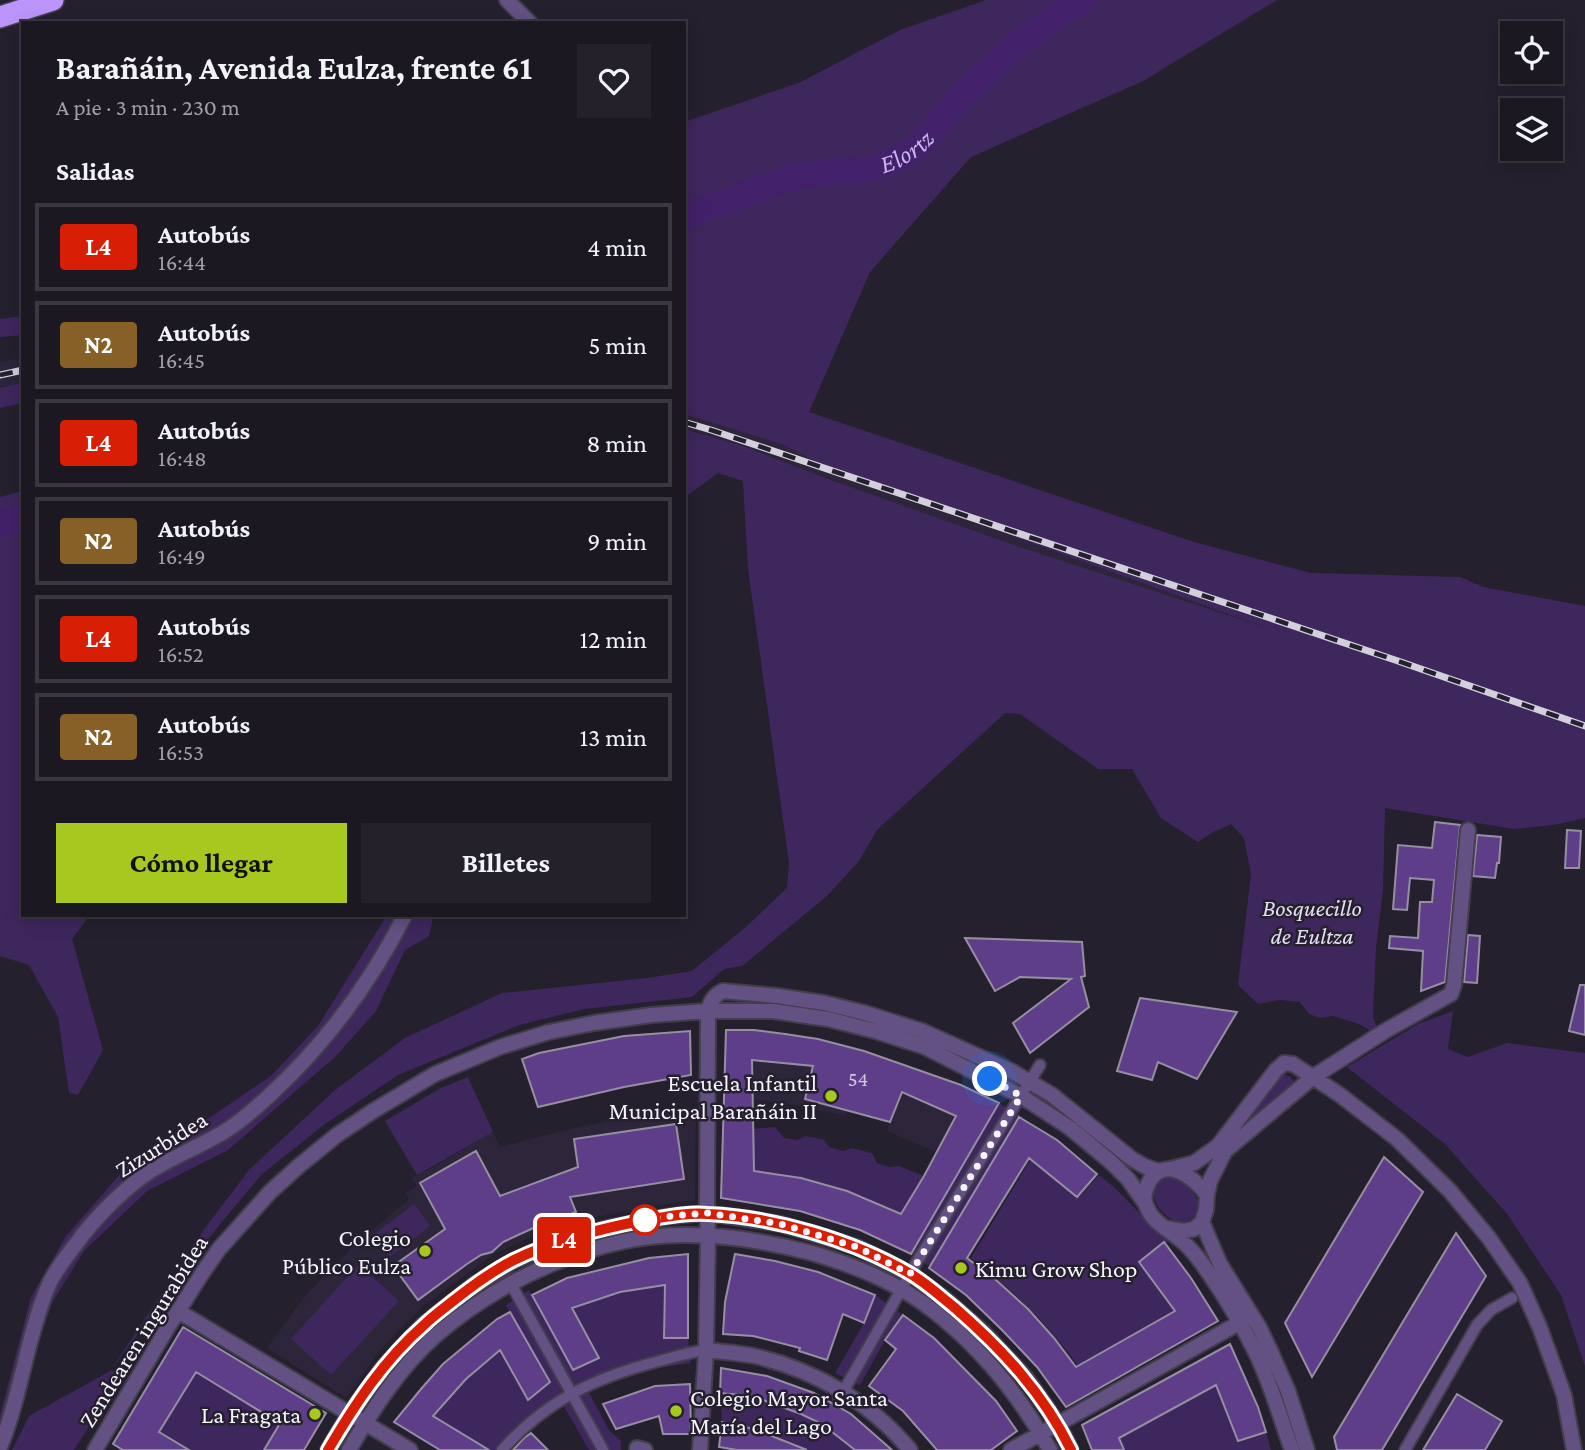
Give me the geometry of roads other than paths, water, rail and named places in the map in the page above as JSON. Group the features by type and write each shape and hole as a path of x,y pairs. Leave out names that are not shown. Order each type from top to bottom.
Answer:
{"highway":[{"path":"0,17 53,0"}],"street":[{"path":"507,0 528,21"},
{"path":"1165,1228 1194,1230 1202,1222 1207,1195 1225,1150 1313,1077 1385,1031 1451,994 1468,830"},
{"name":"Zizurbidea","path":"0,1447 10,1422 31,1335 48,1286 76,1243 103,1211 143,1176 228,1129 257,1107 300,1067 340,1021 390,945 404,917"},
{"path":"700,1450 706,1350 708,1011 710,1003 718,993 776,996 824,1003 922,1031 1013,1072 1069,1108 1132,1159 1146,1167 1189,1176 1207,1195"},
{"name":"Zendearen ingurabidea","path":"95,1450 178,1311 219,1249 270,1192 337,1135 435,1074 500,1047 549,1032 651,1015 708,1011 773,1011 828,1018 875,1031 925,1048 1021,1096 1070,1128 1111,1162 1128,1179 1145,1203"},
{"path":"1292,1450 1255,1351 1217,1285 1188,1246 1151,1216 1145,1203 1145,1191 1152,1176 1164,1170 1194,1163 1219,1146 1284,1063 1293,1064 1340,1095 1396,1139 1441,1182 1489,1238 1516,1276 1540,1328 1564,1395 1574,1450"},
{"path":"840,1396 910,1274 1040,1065"},
{"path":"328,1450 350,1413 382,1369 423,1325 474,1285 513,1261 559,1241 612,1227 671,1216 707,1213 781,1224 857,1247 910,1274 983,1332 1026,1378 1058,1424 1071,1450"},
{"path":"1202,1222 1220,1264 1272,1352 1307,1450"},
{"path":"349,1450 395,1378 435,1337 483,1300 511,1283 567,1258 614,1243 672,1235 708,1235 772,1242 846,1263 902,1289 935,1312 970,1342 1014,1394 1050,1450"},
{"path":"511,1283 603,1450"},
{"path":"1405,1450 1477,1325 1491,1310 1512,1298"},
{"path":"178,1311 410,1450"},
{"path":"1011,1450 1239,1323"},
{"path":"502,1450 535,1417 580,1388 629,1369 706,1350 755,1357 800,1371 874,1413 910,1450"}],"waterway":[{"name":"Elortz","path":"686,215 787,179 849,170 863,171 895,160 919,145 963,95 1015,46 1055,16 1084,0"},
{"name":"Elortz","path":"0,523 21,518"}],"railway":[{"path":"0,375 21,370"},
{"path":"686,423 1585,726"}],"place":[{"name":"Escuela Infantil Municipal Barañáin II","path":"831,1096"},
{"name":"Colegio Público Eulza","path":"425,1251"},
{"name":"Kimu Grow Shop","path":"961,1268"},
{"name":"Colegio Mayor Santa María del Lago","path":"676,1411"},
{"name":"La Fragata","path":"315,1414"}],"park label":[{"name":"Bosquecillo de Eultza","path":"1312,921"}]}
